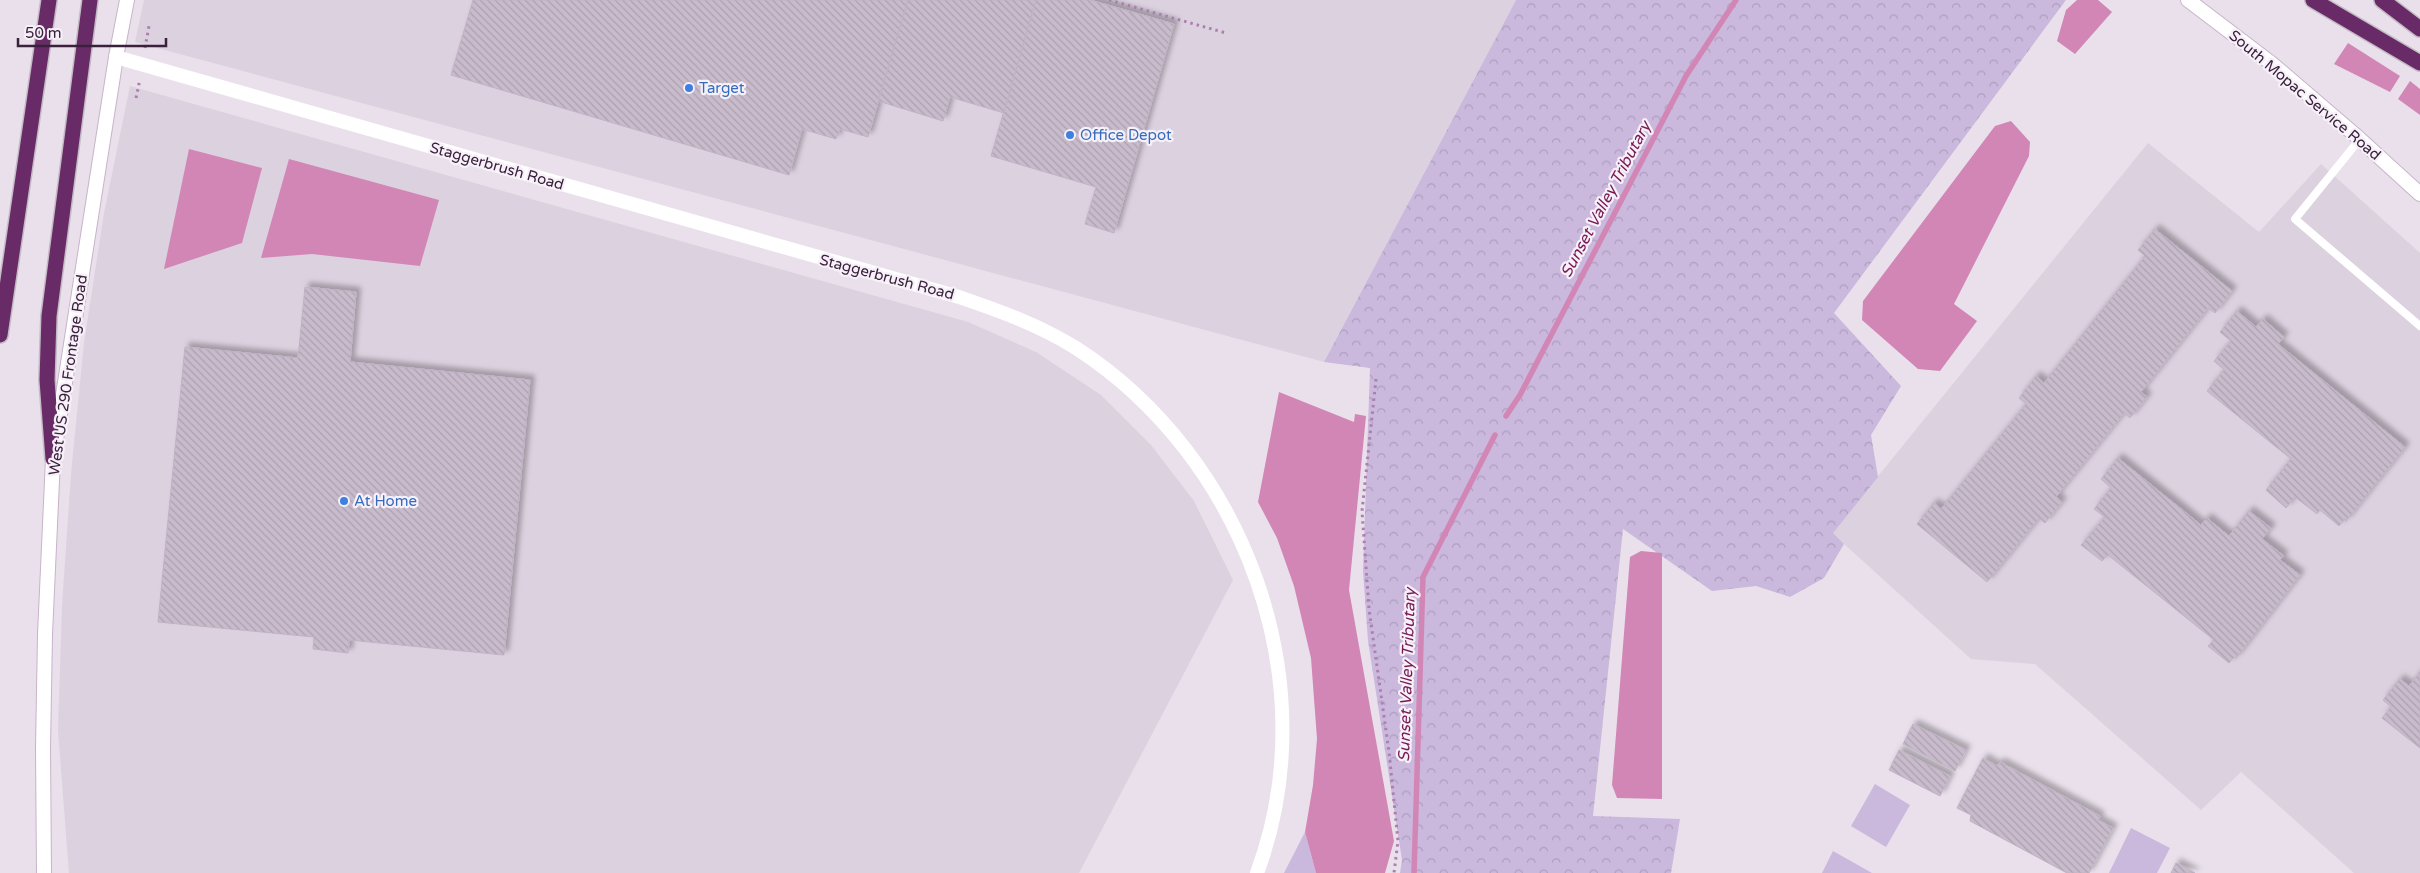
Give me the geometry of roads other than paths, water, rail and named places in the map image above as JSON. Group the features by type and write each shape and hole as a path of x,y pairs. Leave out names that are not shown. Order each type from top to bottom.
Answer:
{"highway":[{"path":"0,335 49,0"},
{"path":"53,459 47,380 50,316 90,0"},
{"path":"2313,0 2420,63"},
{"path":"2382,0 2420,29"}],"street":[{"name":"West US 290 Frontage Road","path":"44,873 45,652 53,459 116,57 127,0"},
{"name":"South Mopac Service Road","path":"2188,0 2271,63 2360,139 2420,194"},
{"name":"Staggerbrush Road","path":"116,57 959,297 1014,315 1076,348 1103,367 1151,408 1194,460 1232,520 1258,581 1275,646 1280,688 1282,740 1275,804 1257,873"}],"lane":[{"path":"2360,139 2295,219 2420,326"}],"waterway":[{"name":"Sunset Valley Tributary","path":"1506,416 1520,395 1686,76 1736,0"},
{"name":"Sunset Valley Tributary","path":"1414,873 1423,577 1495,435"}],"place":[{"name":"Target","path":"689,88"},
{"name":"Office Depot","path":"1070,135"},
{"name":"At Home","path":"344,501"}]}
